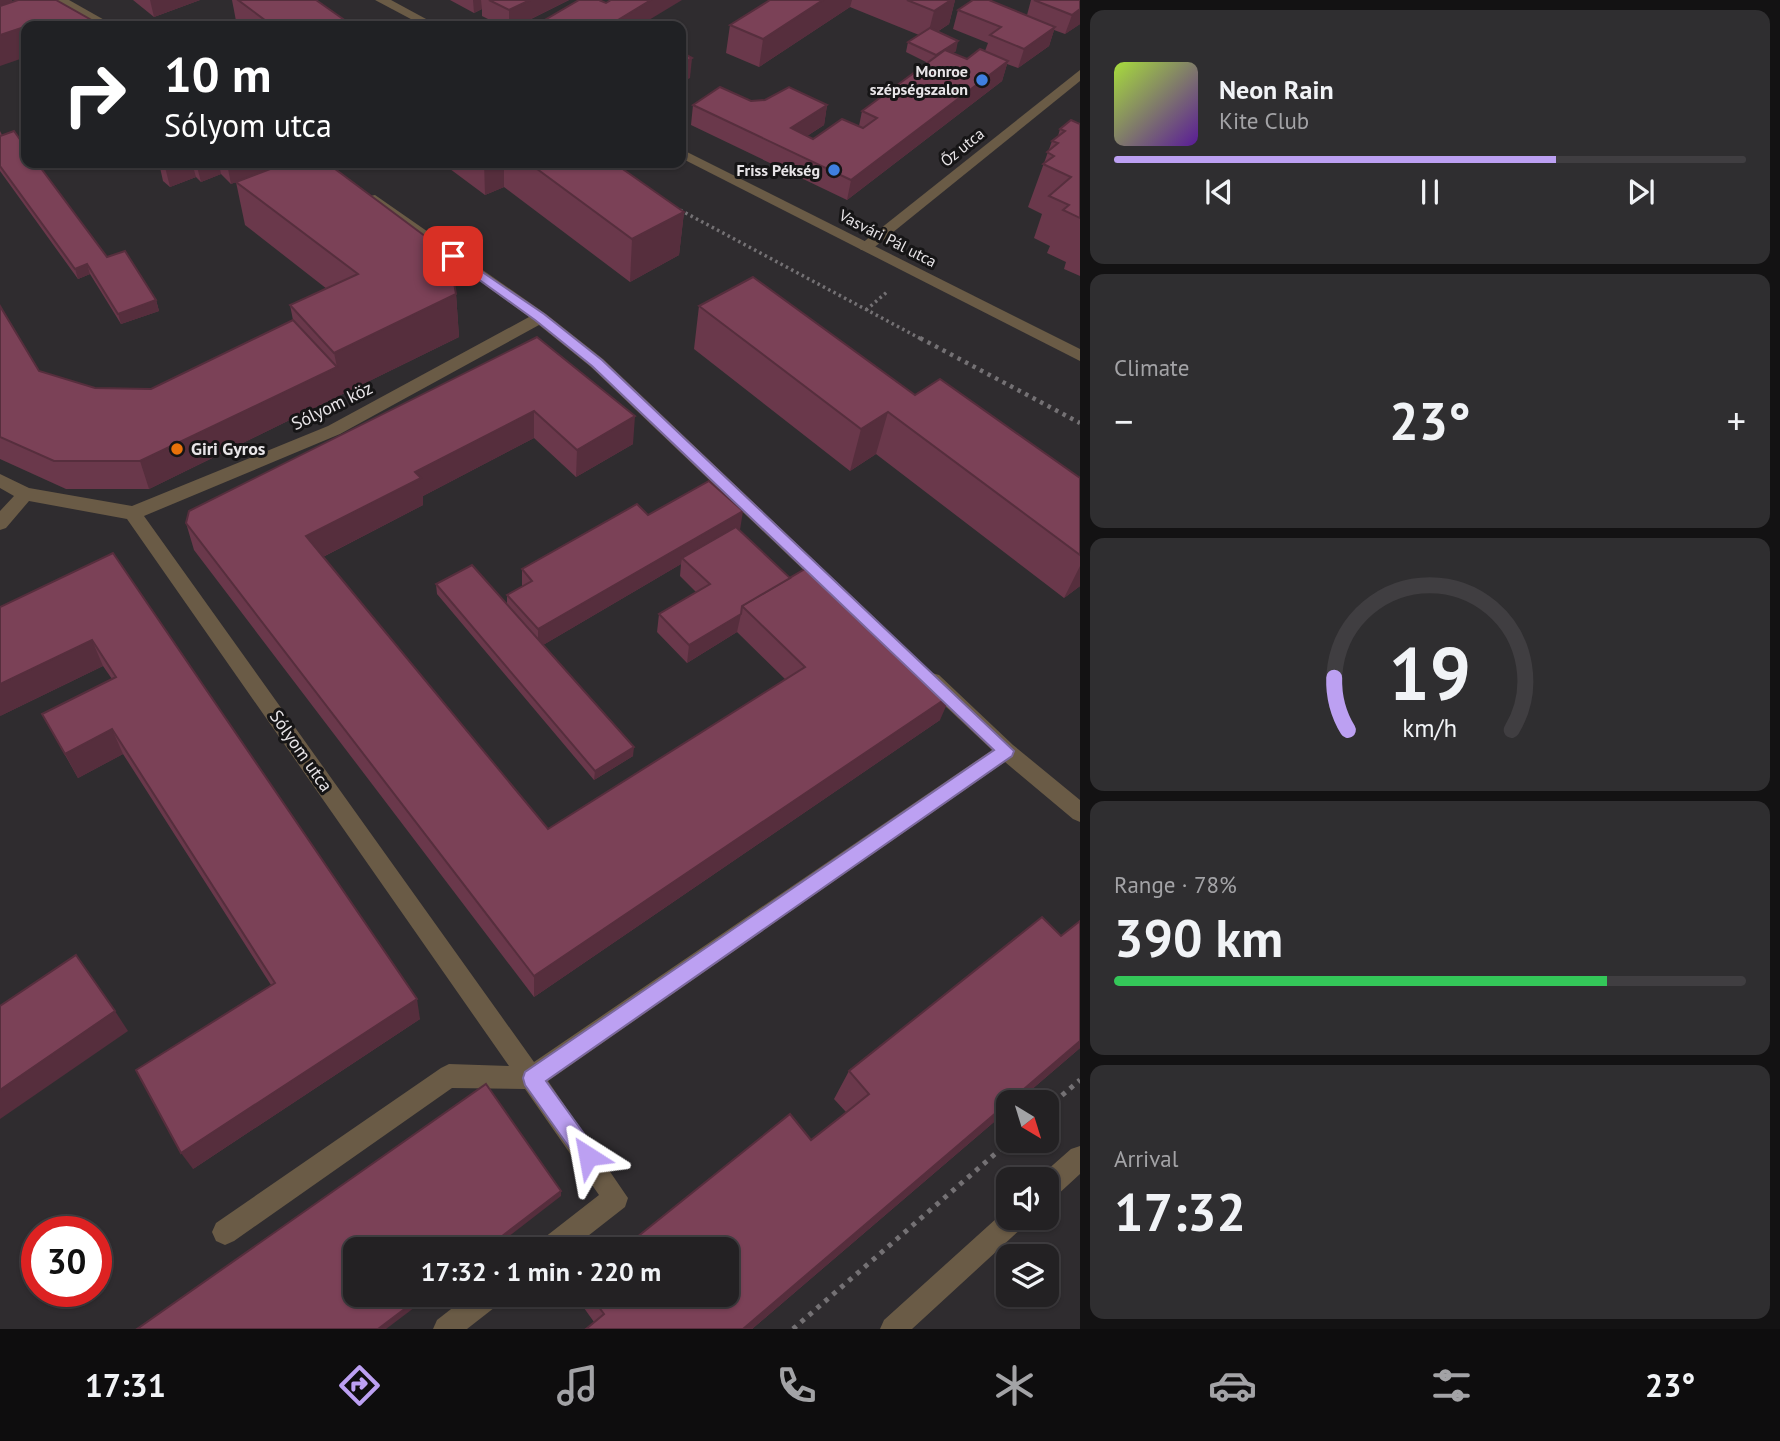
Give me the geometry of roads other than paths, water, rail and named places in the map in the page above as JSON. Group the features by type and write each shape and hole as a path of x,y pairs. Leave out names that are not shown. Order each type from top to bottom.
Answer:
{"street":[{"path":"381,0 423,21"},
{"path":"59,3 98,21"},
{"name":"Őz utca","path":"866,247 1080,74"},
{"name":"Vasvári Pál utca","path":"686,156 1080,356"},
{"path":"358,187 540,317 597,363 876,628"},
{"name":"Sólyom köz","path":"133,513 334,430 540,317"},
{"path":"0,480 25,494 133,513"},
{"path":"0,523 25,494"},
{"name":"Sólyom utca","path":"133,513 616,1198 566,1237"},
{"path":"916,666 1006,751 1080,813"},
{"path":"225,1233 449,1076 532,1078 1006,751"},
{"path":"1059,1177 1080,1158"},
{"path":"893,1329 1001,1230"},
{"path":"446,1329 474,1307"}],"place":[{"name":"Monroe szépségszalon","path":"982,80"},
{"name":"Friss Pékség","path":"834,170"},
{"name":"Giri Gyros","path":"177,449"}]}
